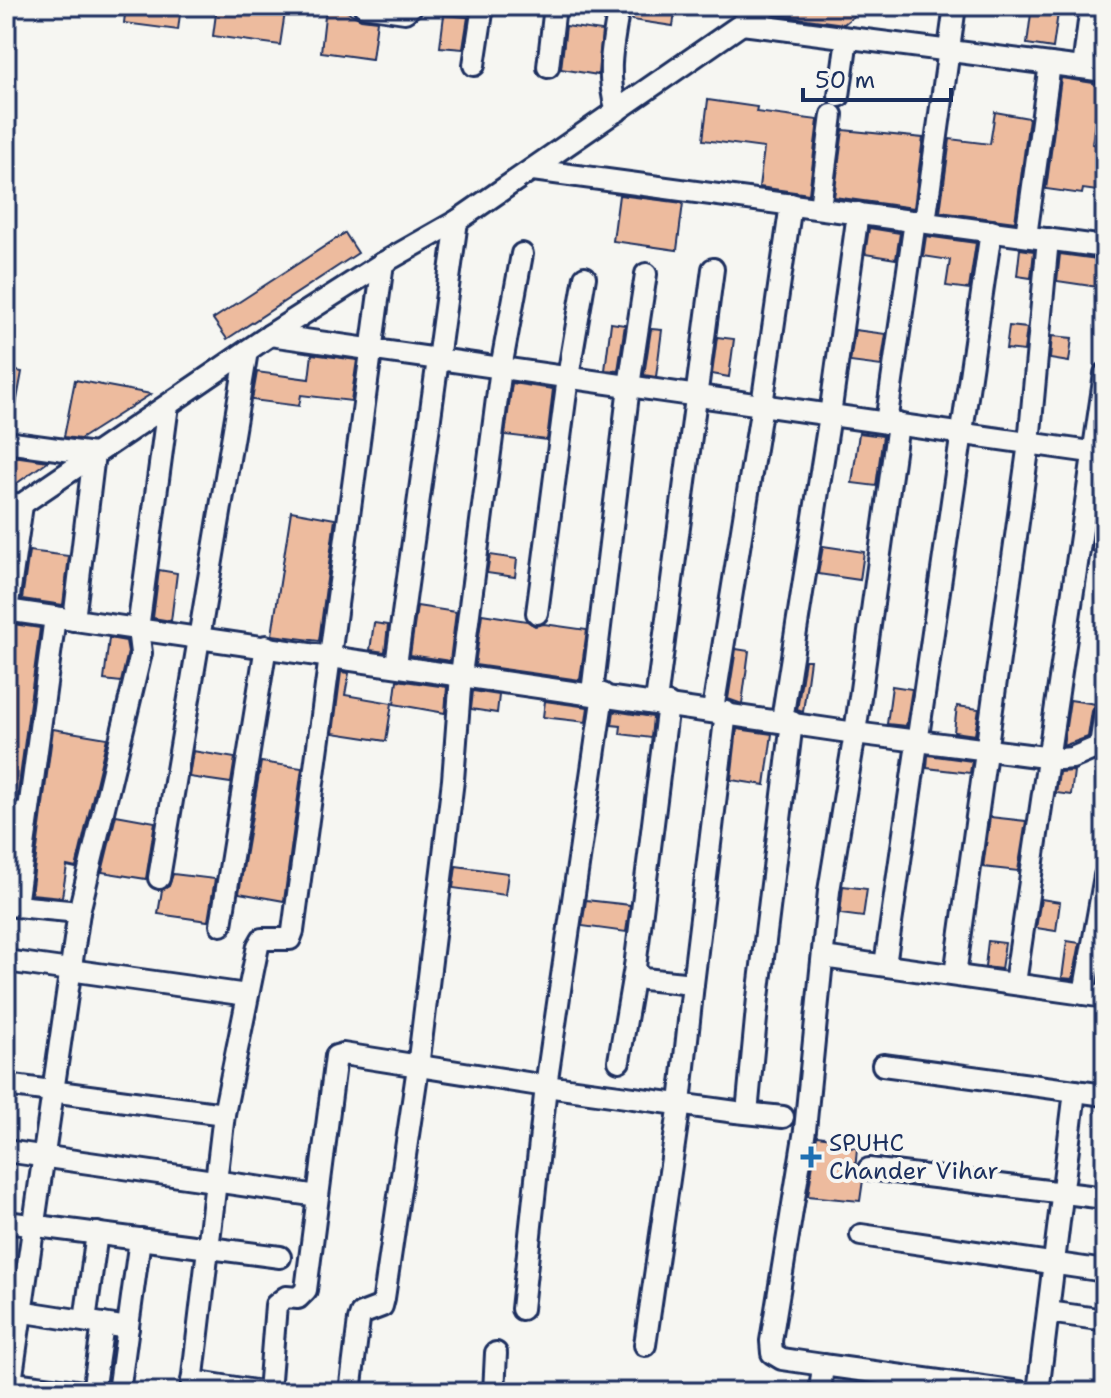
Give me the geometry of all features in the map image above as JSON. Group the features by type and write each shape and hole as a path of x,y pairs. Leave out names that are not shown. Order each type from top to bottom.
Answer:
{"street":[{"path":"364,6 405,12 412,6"},
{"path":"474,65 483,6"},
{"path":"548,67 555,6"},
{"path":"617,111 609,73 619,6"},
{"path":"768,6 457,221 383,263 270,335 11,508 7,610 855,733 1068,759 1102,745 1105,713"},
{"path":"955,6 920,221 892,424 855,733 829,891 805,1130 771,1341 772,1353 782,1359 1019,1392"},
{"path":"1083,68 1091,6"},
{"path":"742,24 1105,71"},
{"path":"820,208 847,38"},
{"path":"1026,236 1050,64"},
{"path":"533,170 1105,247"},
{"path":"645,1345 680,1103 720,711 791,204"},
{"path":"747,1113 787,721 858,213"},
{"path":"396,665 457,221"},
{"path":"885,965 991,231"},
{"path":"955,975 1029,443 1048,239"},
{"path":"350,1392 361,1314 382,1306 384,1298 418,1067 453,780 461,675 501,368 522,254"},
{"path":"261,1392 192,1386 224,1114 247,995 262,939 290,939 293,931 383,263"},
{"path":"619,1061 635,967 662,703 713,269"},
{"path":"522,1309 546,1086 597,694 629,386 646,274"},
{"path":"537,613 568,377 585,277"},
{"path":"270,335 1099,453"},
{"path":"159,878 247,351"},
{"path":"1015,983 1048,757 1099,453 1105,374"},
{"path":"83,1392 8,1382 14,1310 35,1225 79,912 119,734 141,653 138,629 168,405"},
{"path":"6,442 94,454"},
{"path":"79,912 16,906 14,860 28,815 94,454"},
{"path":"221,925 266,646"},
{"path":"6,812 28,815"},
{"path":"1084,994 1105,876"},
{"path":"823,957 1105,997"},
{"path":"6,961 247,995"},
{"path":"635,967 644,979 693,984"},
{"path":"269,1392 276,1305 286,1297 298,1298 306,1290 336,1056 343,1054 546,1086 783,1117"},
{"path":"883,1065 1105,1095"},
{"path":"6,1085 224,1114"},
{"path":"1038,1392 1075,1091"},
{"path":"6,1151 318,1196"},
{"path":"869,1169 1105,1198"},
{"path":"6,1222 280,1257"},
{"path":"93,1392 97,1233"},
{"path":"861,1235 1105,1271"},
{"path":"119,1392 140,1239"},
{"path":"14,1310 128,1328"},
{"path":"1048,1312 1105,1320"},
{"path":"494,1392 496,1353"},
{"path":"820,1392 823,1365"}],"building":[{"path":"126,6 181,6 178,30 124,23"},
{"path":"217,6 286,6 280,45 213,36"},
{"path":"634,6 676,6 673,26 632,20"},
{"path":"787,6 846,6 854,16 844,24 777,15"},
{"path":"1032,6 1059,6 1053,48 1027,44"},
{"path":"326,7 377,21 372,59 321,52"},
{"path":"444,15 468,17 463,49 440,47"},
{"path":"566,26 602,31 598,75 561,69"},
{"path":"1061,78 1100,84 1092,144 1105,146 1105,192 1083,189 1082,194 1046,189"},
{"path":"708,100 757,107 756,112 818,120 809,194 759,187 764,148 703,140"},
{"path":"995,112 1029,118 1015,222 940,212 950,139 990,144"},
{"path":"843,130 923,138 914,208 834,197"},
{"path":"619,195 683,203 677,250 613,241"},
{"path":"869,228 900,233 896,259 865,254"},
{"path":"345,233 358,253 227,339 213,319"},
{"path":"926,236 976,243 969,289 946,286 950,260 923,256"},
{"path":"1020,249 1034,251 1031,278 1017,276"},
{"path":"1060,254 1105,260 1105,288 1057,281"},
{"path":"611,323 625,325 618,371 605,370"},
{"path":"1009,326 1027,328 1024,351 1006,349"},
{"path":"651,329 662,330 656,377 644,375"},
{"path":"855,330 886,334 881,366 850,362"},
{"path":"1052,336 1072,338 1069,362 1050,359"},
{"path":"717,337 734,339 729,377 712,374"},
{"path":"312,354 357,360 351,401 301,395 299,406 252,400 257,372 309,379"},
{"path":"6,369 22,372 14,416 6,416"},
{"path":"75,380 151,394 80,439 64,437"},
{"path":"512,383 553,389 547,440 505,435"},
{"path":"859,433 883,436 876,486 852,483"},
{"path":"6,455 48,461 6,491"},
{"path":"291,511 335,519 319,641 272,635"},
{"path":"1097,520 1105,521 1105,553 1092,551"},
{"path":"823,546 864,552 860,580 818,574"},
{"path":"29,551 69,556 63,605 22,599"},
{"path":"490,555 517,559 515,577 487,573"},
{"path":"159,570 177,573 171,621 153,618"},
{"path":"417,606 456,612 450,661 410,655"},
{"path":"482,614 527,621 535,626 544,624 587,630 580,680 475,665"},
{"path":"6,623 40,628 17,800 6,799"},
{"path":"374,623 388,625 385,652 370,650"},
{"path":"109,638 126,641 128,652 121,682 104,680"},
{"path":"736,649 749,651 742,704 728,699"},
{"path":"805,660 810,660 803,712 797,710"},
{"path":"341,672 349,673 345,695 392,703 386,741 333,733"},
{"path":"397,680 447,687 445,713 394,704"},
{"path":"892,686 912,689 906,726 887,724"},
{"path":"473,691 499,695 497,713 471,709"},
{"path":"1070,700 1096,704 1088,737 1063,746"},
{"path":"545,701 588,707 586,722 543,717"},
{"path":"957,706 979,709 975,735 954,732"},
{"path":"614,711 653,717 651,738 620,734 621,726 612,725"},
{"path":"53,729 107,738 76,868 67,866 62,897 31,894"},
{"path":"737,729 772,734 765,785 731,780"},
{"path":"193,751 235,758 231,783 189,777"},
{"path":"928,755 972,761 970,773 927,768"},
{"path":"261,762 302,768 284,901 239,893"},
{"path":"1074,771 1071,795 1056,793 1059,772"},
{"path":"116,815 155,822 146,879 102,872"},
{"path":"990,817 1026,821 1018,871 983,867"},
{"path":"6,825 14,826 6,883"},
{"path":"456,866 508,873 505,895 453,888"},
{"path":"173,874 215,879 208,921 158,914 162,890 169,886"},
{"path":"843,886 867,889 863,917 840,914"},
{"path":"1041,899 1060,902 1056,931 1036,928"},
{"path":"586,900 630,905 626,932 582,926"},
{"path":"988,941 1005,943 1001,969 985,967"},
{"path":"1067,941 1080,943 1073,979 1062,978"},
{"path":"817,1136 832,1138 832,1146 857,1148 855,1172 863,1180 860,1201 808,1196"}],"place":[{"name":"SPUHC Chander Vihar","path":"811,1157"}]}
